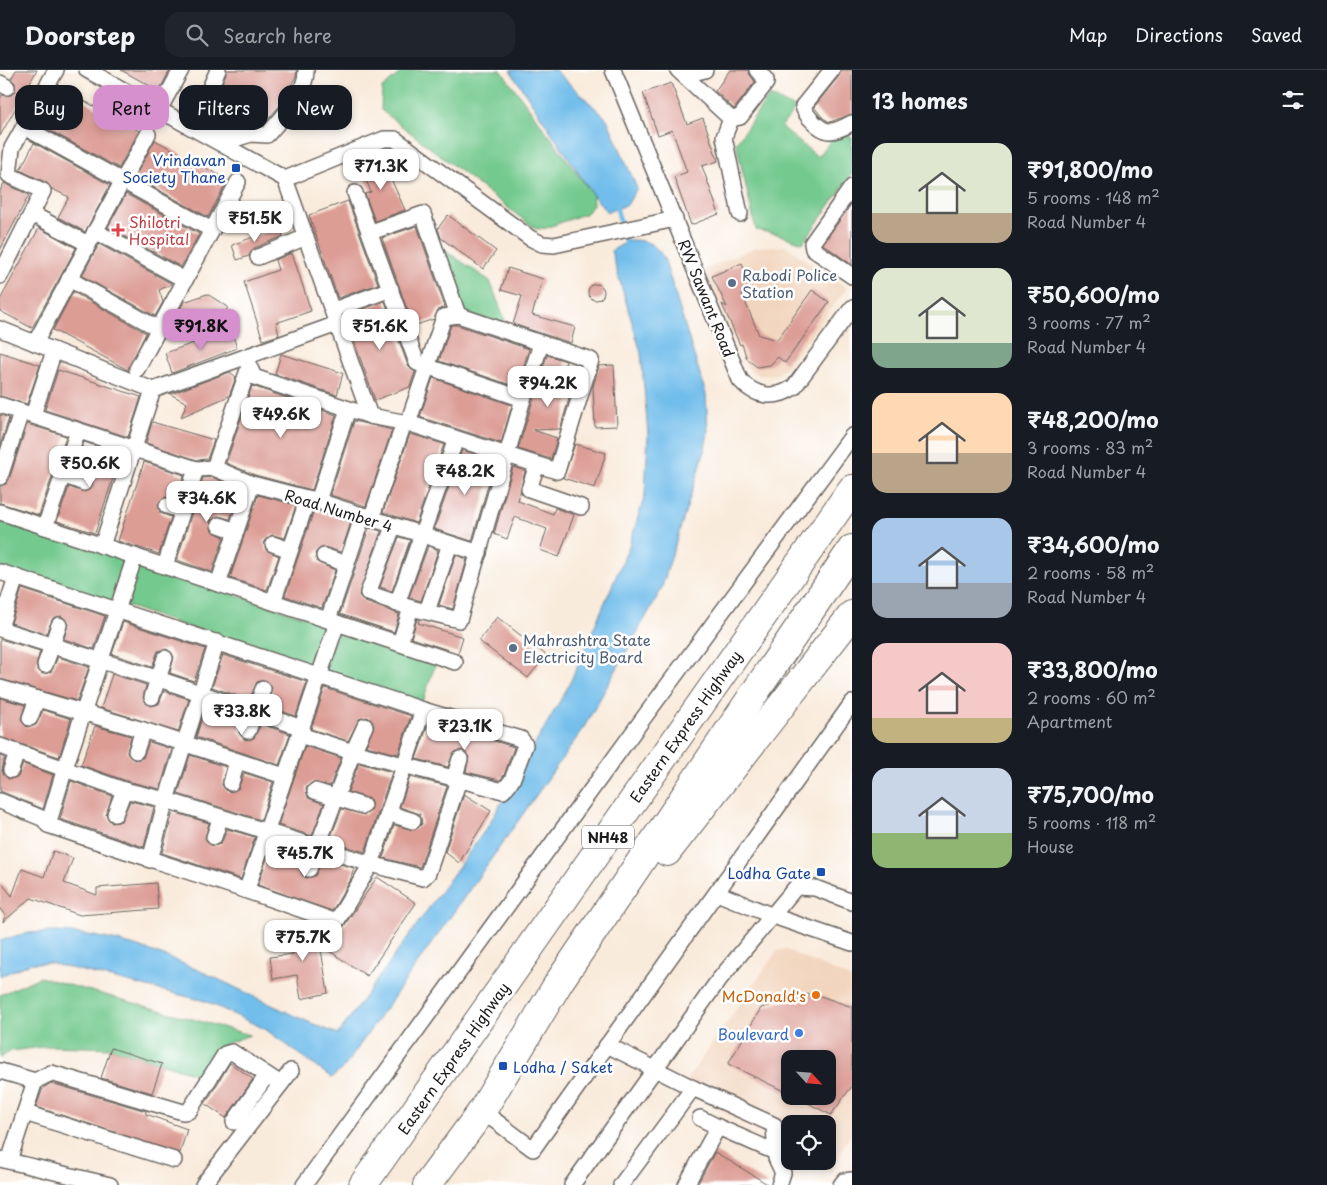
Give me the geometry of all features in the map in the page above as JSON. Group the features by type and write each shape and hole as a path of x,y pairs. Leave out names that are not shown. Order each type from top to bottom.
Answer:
{"highway":[{"name":"Eastern Express Highway","path":"363,1185 852,489"},
{"name":"NH48","path":"427,1185 482,1110 559,982 852,549"},
{"path":"620,892 662,859 852,615"}],"street":[{"path":"47,85 56,70"},
{"path":"87,70 114,85"},
{"path":"169,92 181,70"},
{"path":"218,70 201,108 208,114 221,137"},
{"path":"221,137 238,138 251,134 267,135 291,108 306,77 306,70"},
{"name":"RW Sawant Road","path":"613,70 740,380 753,391 770,396 787,392 794,386 852,308"},
{"path":"681,72 705,70"},
{"path":"731,119 740,117 766,84 766,80 757,70"},
{"path":"832,70 803,106 804,112 823,129 829,131 852,123"},
{"path":"681,72 731,119"},
{"path":"169,114 221,137 284,179 370,416"},
{"path":"731,119 724,137 740,214"},
{"path":"0,276 5,256 32,214 43,191 9,175 12,148 22,130"},
{"path":"31,130 212,230"},
{"path":"35,343 148,134"},
{"path":"284,179 384,140 395,139 530,238 542,244 554,245 675,219"},
{"path":"138,369 238,182"},
{"path":"851,274 813,249 812,243 852,187"},
{"path":"355,193 371,232 417,363 523,399"},
{"path":"32,214 92,237 185,280"},
{"path":"371,232 423,214 458,315"},
{"path":"258,258 306,237"},
{"path":"69,279 159,329"},
{"path":"339,308 391,289"},
{"path":"247,362 254,377 370,416 406,423 557,471 591,360 458,315 444,316 406,423 346,564 320,675 247,889"},
{"path":"0,329 153,390 247,362 337,324"},
{"path":"393,527 368,593 404,606 460,620 523,399 541,344"},
{"path":"0,477 54,351"},
{"path":"214,468 247,362"},
{"path":"102,546 153,390"},
{"name":"Road Number 4","path":"0,405 196,469 214,468 252,484 313,499 393,527 479,553"},
{"path":"273,602 290,550 313,499 348,409"},
{"path":"45,527 78,430"},
{"path":"304,1185 645,716 852,436"},
{"path":"400,643 404,606 424,535 456,439"},
{"path":"537,465 530,489 581,507"},
{"path":"165,566 196,469"},
{"path":"63,475 84,483"},
{"path":"218,584 252,484"},
{"path":"168,506 182,511"},
{"path":"0,512 456,662"},
{"path":"219,525 236,531"},
{"path":"273,544 290,550"},
{"path":"427,612 450,544"},
{"path":"48,825 135,556"},
{"path":"324,556 346,564"},
{"path":"0,572 16,577 117,609 320,675 423,710 521,739 525,745 512,780 503,791 353,752 255,712 0,628 16,577"},
{"path":"45,665 59,625"},
{"path":"150,860 166,800 217,642"},
{"path":"152,697 165,658"},
{"path":"0,688 143,730 284,776"},
{"path":"248,731 263,689"},
{"path":"30,718 37,699"},
{"path":"482,1110 533,1149 852,703"},
{"path":"0,801 44,819 48,825 150,860 247,889 336,922 371,864 423,710"},
{"path":"309,869 353,752 365,726"},
{"path":"136,751 143,730"},
{"path":"0,746 124,790 166,800 220,819 318,849 423,878 428,873 456,779 460,759"},
{"path":"11,770 17,752"},
{"path":"231,784 237,761"},
{"path":"116,814 124,790"},
{"path":"315,791 363,806"},
{"path":"388,813 413,821"},
{"path":"214,837 220,819"},
{"path":"572,1185 718,981 796,887 815,888 852,902"},
{"path":"717,892 773,916 852,943"},
{"path":"607,1045 774,1125 775,1152 783,1173 779,1185"},
{"path":"0,1071 35,1081 50,1073 183,1112 189,1111 225,1054 232,1052 281,1084"},
{"path":"203,1185 291,1071"},
{"path":"234,1122 267,1075"},
{"path":"35,1081 25,1113 4,1160 110,1185"},
{"path":"621,1185 694,1088"},
{"path":"25,1113 174,1160"},
{"path":"700,1118 775,1152"},
{"path":"686,1185 718,1127"},
{"path":"841,1185 844,1181 852,1180"}],"shaded area":[{"path":"786,246 847,288 784,369 778,374 761,376 751,371 744,362 704,270 756,247"},
{"path":"785,949 852,979 852,1132 836,1161 836,1115 781,1115 781,1144 681,1088 777,951"}],"green space":[{"path":"404,70 501,70 593,195 593,205 587,213 546,228 537,229 529,224 381,110 382,88"},
{"path":"769,96 796,108 781,127 818,157 840,129 852,138 852,174 803,243 777,234 756,230 736,143"},
{"path":"440,247 490,281 508,328 461,311"},
{"path":"0,515 128,559 114,604 0,568"},
{"path":"136,563 329,625 316,671 121,604"},
{"path":"339,628 437,660 422,703 322,673"},
{"path":"40,977 250,1035 225,1044 199,1075 111,1048 51,1046 11,1051 0,1058 0,995"}],"water":[{"path":"510,70 555,70 607,119 637,188 627,205 607,212 593,195"},
{"path":"630,240 650,244 664,258 706,394 708,432 704,453 661,590 583,729 345,1066 332,1078 265,1029 205,1001 50,963 31,963 0,976 0,941 29,933 70,933 110,939 150,951 188,966 301,1019 338,1034 488,826 569,685 628,549 645,495 648,435 641,353 611,251"}],"building":[{"path":"16,70 37,70 29,85 15,85 11,79"},
{"path":"121,70 170,70 162,85 148,85"},
{"path":"227,70 297,70 291,85 278,85 278,108 268,119 268,85 221,85"},
{"path":"730,70 748,70 755,82 734,109 715,91"},
{"path":"841,70 852,70 852,114 830,122 823,118 814,107 839,76"},
{"path":"671,83 687,124 703,118 718,161 702,166 719,214 691,225 674,177 687,172 672,130 658,135 643,93"},
{"path":"15,91 15,109 0,136 0,99 2,95 11,95"},
{"path":"83,100 93,106 93,130 139,131 119,168 49,130 83,130"},
{"path":"155,140 228,180 208,217 135,177"},
{"path":"34,143 110,185 85,232 58,217 69,197 52,189 47,183 20,170"},
{"path":"382,159 405,210 375,221 365,194 371,192 361,168"},
{"path":"4,183 29,195 0,250 0,191"},
{"path":"126,194 199,234 181,267 108,227"},
{"path":"348,201 378,284 338,298 309,215"},
{"path":"852,203 852,265 823,244"},
{"path":"448,215 496,251 483,269 441,238 438,228"},
{"path":"417,226 445,307 438,310 434,319 413,326 382,238"},
{"path":"280,227 283,236 254,248 249,256 237,260 232,245"},
{"path":"39,228 76,248 32,328 0,311 0,300"},
{"path":"99,244 172,284 159,290 163,302 155,316 82,276"},
{"path":"292,253 311,311 276,323 279,335 263,340 244,282 278,270 275,260"},
{"path":"742,263 750,289 742,294 759,335 777,340 812,290 829,302 785,363 778,357 770,365 757,367 747,359 742,344 740,345 722,304 727,307 712,276"},
{"path":"508,268 543,279 532,315 575,327 571,343 513,324 522,296 501,290"},
{"path":"593,284 599,284 604,289 602,298 593,300 588,295 588,289"},
{"path":"73,292 146,333 128,370 53,330"},
{"path":"207,294 228,307 219,324 197,312 185,332 172,325 184,302"},
{"path":"385,301 408,366 415,372 410,387 375,400 345,316"},
{"path":"451,325 457,325 529,349 517,387 439,361"},
{"path":"231,330 237,348 172,373 165,353"},
{"path":"0,352 40,365 27,404 0,396"},
{"path":"281,354 343,373 337,395 275,374"},
{"path":"547,355 566,361 564,368 577,372 560,429 533,430 557,438 551,459 518,449"},
{"path":"614,365 617,426 595,427 593,387 599,366"},
{"path":"58,370 141,397 128,437 45,410"},
{"path":"230,372 236,377 229,396 181,417 187,403 170,394"},
{"path":"433,378 512,405 501,443 420,417"},
{"path":"252,386 336,415 312,490 255,475 226,463"},
{"path":"0,415 9,418 0,446"},
{"path":"354,421 392,430 366,506 330,495"},
{"path":"152,422 214,440 207,459 197,460 146,443"},
{"path":"27,424 66,436 39,515 0,503 0,486 6,484 9,480"},
{"path":"410,434 444,444 416,523 383,512"},
{"path":"84,442 121,454 95,533 57,521 69,487 85,492 93,486 91,477 75,469"},
{"path":"575,444 606,453 595,488 563,478"},
{"path":"462,450 495,461 472,541 434,529"},
{"path":"144,462 184,475 176,499 165,497 158,504 160,513 171,517 159,554 118,541"},
{"path":"513,467 525,471 518,501 553,514 555,508 574,515 559,557 540,550 547,529 515,517 507,539 494,534"},
{"path":"212,477 240,489 230,519 218,516 210,521 212,531 224,537 212,572 177,560 203,478"},
{"path":"258,495 296,505 285,538 272,535 264,541 266,550 279,556 267,590 230,578"},
{"path":"314,510 351,522 341,552 323,547 315,553 317,562 335,570 322,608 285,596"},
{"path":"369,528 381,531 359,595 365,602 399,614 394,632 340,614"},
{"path":"399,537 410,540 392,591 380,587"},
{"path":"428,546 438,550 421,601 409,597"},
{"path":"456,555 467,559 453,609 439,605"},
{"path":"22,589 105,616 94,649 64,639 68,624 62,616 53,618 46,634 11,623"},
{"name":"Mahrashtra State Electricity Board","path":"497,617 546,655 528,678 479,641"},
{"path":"417,619 419,620 418,623 463,637 458,653 411,638"},
{"path":"123,622 205,649 194,681 170,673 174,657 167,649 158,651 152,667 112,654"},
{"path":"0,639 40,651 36,666 42,674 51,672 58,657 89,667 77,701 0,679"},
{"path":"223,655 307,682 296,716 267,706 272,688 266,680 257,682 249,700 212,687"},
{"path":"112,674 146,685 143,698 150,706 159,704 164,691 189,699 178,732 101,708"},
{"path":"325,688 411,716 398,754 366,746 374,726 368,717 359,719 348,741 311,729"},
{"path":"0,698 25,705 21,719 27,727 36,725 43,710 71,719 59,757 0,737"},
{"path":"206,705 243,718 239,732 245,740 254,738 261,724 290,734 279,765 196,737"},
{"path":"429,722 514,747 504,775 500,780 466,772 469,757 462,750 453,753 448,767 416,759"},
{"path":"95,726 131,736 127,752 134,760 143,758 149,742 172,749 160,789 127,781 81,765"},
{"path":"305,746 341,758 330,786 313,782 306,788 308,798 324,804 312,836 278,825"},
{"path":"190,755 226,767 222,785 228,792 238,789 244,773 273,782 261,820 178,794"},
{"path":"0,756 5,758 2,771 8,779 18,777 23,764 53,775 43,809 0,791"},
{"path":"359,763 392,772 365,852 329,841 342,809 365,815 372,809 370,799 348,792"},
{"path":"410,777 447,786 420,867 383,858 394,825 414,830 422,824 420,814 400,807"},
{"path":"71,781 112,796 106,815 112,823 121,821 130,801 154,807 144,847 60,819"},
{"path":"464,794 491,811 459,863 445,852"},
{"path":"173,812 209,823 205,838 212,846 221,844 227,829 255,837 241,879 162,853"},
{"path":"272,843 305,853 300,870 306,878 315,876 323,859 354,868 350,881 332,911 258,885"},
{"path":"53,851 73,858 64,883 97,895 97,888 156,883 158,909 80,915 31,898 3,922 5,915 0,909 0,881 12,896 22,869 44,877"},
{"path":"377,877 416,903 367,976 328,950"},
{"path":"317,925 328,993 301,999 297,975 273,979 270,957 293,954 289,928"},
{"name":"Boulevard","path":"812,993 852,1007 852,1086 831,1115 812,1105 836,1105 836,1050 781,1050 781,1090 728,1064 761,1008"},
{"path":"111,1048 162,1064 152,1093 101,1078"},
{"path":"230,1063 253,1079 226,1118 205,1104"},
{"path":"51,1083 146,1111 146,1114 187,1129 180,1153 36,1107 43,1088"},
{"path":"715,1152 769,1185 697,1185"}],"waterway":[{"path":"616,205 626,246"}],"place":[{"name":"Vrindavan Society Thane","path":"236,168"},
{"name":"Shilotri Hospital","path":"118,230"},
{"name":"Rabodi Police Station","path":"732,283"},
{"name":"Mahrashtra State Electricity Board","path":"513,648"},
{"name":"Lodha Gate","path":"821,872"},
{"name":"McDonald's","path":"816,995"},
{"name":"Boulevard","path":"799,1033"},
{"name":"Lodha / Saket","path":"503,1066"}]}
